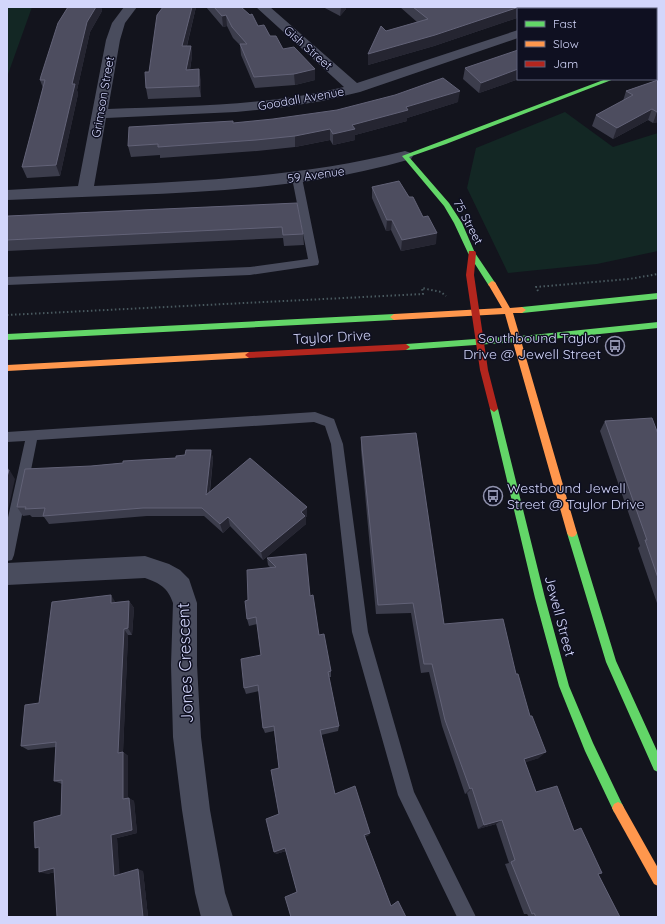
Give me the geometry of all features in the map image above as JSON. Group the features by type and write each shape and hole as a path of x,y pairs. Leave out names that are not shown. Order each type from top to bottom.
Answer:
{"street":[{"name":"Grimson Street","path":"85,191 113,40 120,23 131,7"},
{"name":"Gish Street","path":"262,7 355,89"},
{"name":"Goodall Avenue","path":"99,114 259,107 322,97 355,89 517,34"},
{"name":"59 Avenue","path":"7,195 221,185 297,178 357,168 405,156 444,143 607,80"},
{"name":"75 Street","path":"405,156 447,205 458,223 472,253 470,275 481,343"},
{"path":"472,253 487,274 508,311 589,594 611,662 658,766"},
{"name":"Taylor Drive","path":"7,337 508,311 571,306 658,296"},
{"name":"Taylor Drive","path":"7,368 481,343 614,331 658,325"},
{"name":"Jewell Street","path":"481,343 484,370 540,598 564,686 589,747 616,805 658,880"},
{"name":"Jones Crescent","path":"7,574 145,567 160,572 171,578 180,587 185,603 184,665 187,737 196,810 209,886 217,917"}],"lane":[{"path":"7,281 250,271 314,262 297,178"},
{"path":"7,437 314,417 330,423 337,444 360,632 406,795 467,917"},
{"path":"7,556 32,436"}],"path":[{"path":"532,293 539,293 536,287 629,279 658,274"},
{"path":"7,314 423,294 422,288 441,292 448,298"}],"green space":[{"path":"7,7 32,7 7,77"},
{"path":"565,112 613,147 658,133 658,251 597,264 508,273 467,188 476,148"}],"building":[{"path":"68,7 96,7 87,22 72,84 75,84 56,165 22,167 45,80 40,80 41,76 58,23"},
{"path":"163,7 192,7 182,46 191,46 186,70 199,69 199,86 146,88 145,72 149,72 157,15"},
{"path":"214,7 241,7 250,15 252,14 258,26 264,25 270,36 276,36 283,49 294,47 315,69 294,74 254,77 240,44 247,44 232,27 226,15 222,16"},
{"path":"413,7 519,7 435,35 368,54 381,26 386,31 428,19"},
{"path":"625,7 658,7 658,20 657,8"},
{"path":"517,50 517,69 481,83 465,68"},
{"path":"443,78 460,91 406,107 408,110 352,125 355,129 333,134 330,129 295,136 256,140 158,147 158,144 128,146 129,127 233,121 233,123 337,110 395,95"},
{"path":"658,80 658,112 652,109 617,128 596,115 633,95 626,91"},
{"path":"399,181 409,197 413,197 423,217 428,216 437,233 402,240 392,220 387,220 372,187"},
{"path":"297,203 303,234 283,235 282,227 7,240 8,216"},
{"path":"652,418 658,434 658,578 645,540 647,540 605,421"},
{"path":"416,433 444,624 503,619 516,674 518,674 530,716 532,716 546,752 524,759 536,792 557,786 574,831 581,828 602,873 598,874 620,917 536,917 534,913 532,914 511,862 515,860 502,820 484,825 472,788 470,789 445,720 432,664 424,664 413,603 378,605 361,437"},
{"path":"186,450 211,450 206,495 250,458 307,507 301,512 305,516 261,552 228,517 220,524 202,508 143,508 43,516 45,508 25,509 26,507 17,507 25,469 91,466 123,463 123,461 176,458 176,456 185,455"},
{"path":"306,554 310,596 313,595 319,635 324,634 331,671 328,672 339,726 320,730 335,794 355,786 370,833 364,835 391,906 398,901 406,917 291,917 285,897 297,892 285,848 274,852 266,819 279,814 271,770 279,768 274,726 263,728 258,685 244,688 241,659 261,655 256,617 247,619 245,601 248,600 247,570 276,567 267,558"},
{"path":"111,595 111,603 129,601 128,628 124,629 118,753 123,752 123,799 129,798 132,830 111,835 114,876 138,869 143,917 57,917 54,868 39,872 39,847 35,848 34,822 61,815 62,780 54,781 56,742 21,746 25,705 39,703 52,602"}],"traffic: fast":[{"path":"492,284 472,253 458,223 447,205 405,156 444,143 608,80"},
{"path":"522,310 658,296"},
{"path":"7,337 394,317"},
{"path":"406,347 532,338 658,325"},
{"path":"494,409 540,598 564,686 589,747 618,808"},
{"path":"572,533 611,662 658,766"}],"traffic: slow":[{"path":"492,284 508,311 572,533"},
{"path":"394,317 522,310"},
{"path":"7,368 249,355"},
{"path":"618,808 658,880"}],"traffic: jam":[{"path":"472,253 470,275 484,370 494,409"},
{"path":"249,355 406,347"}],"place":[{"name":"Southbound Taylor Drive @ Jewell Street","path":"615,346"},
{"name":"Westbound Jewell Street @ Taylor Drive","path":"493,496"}]}
